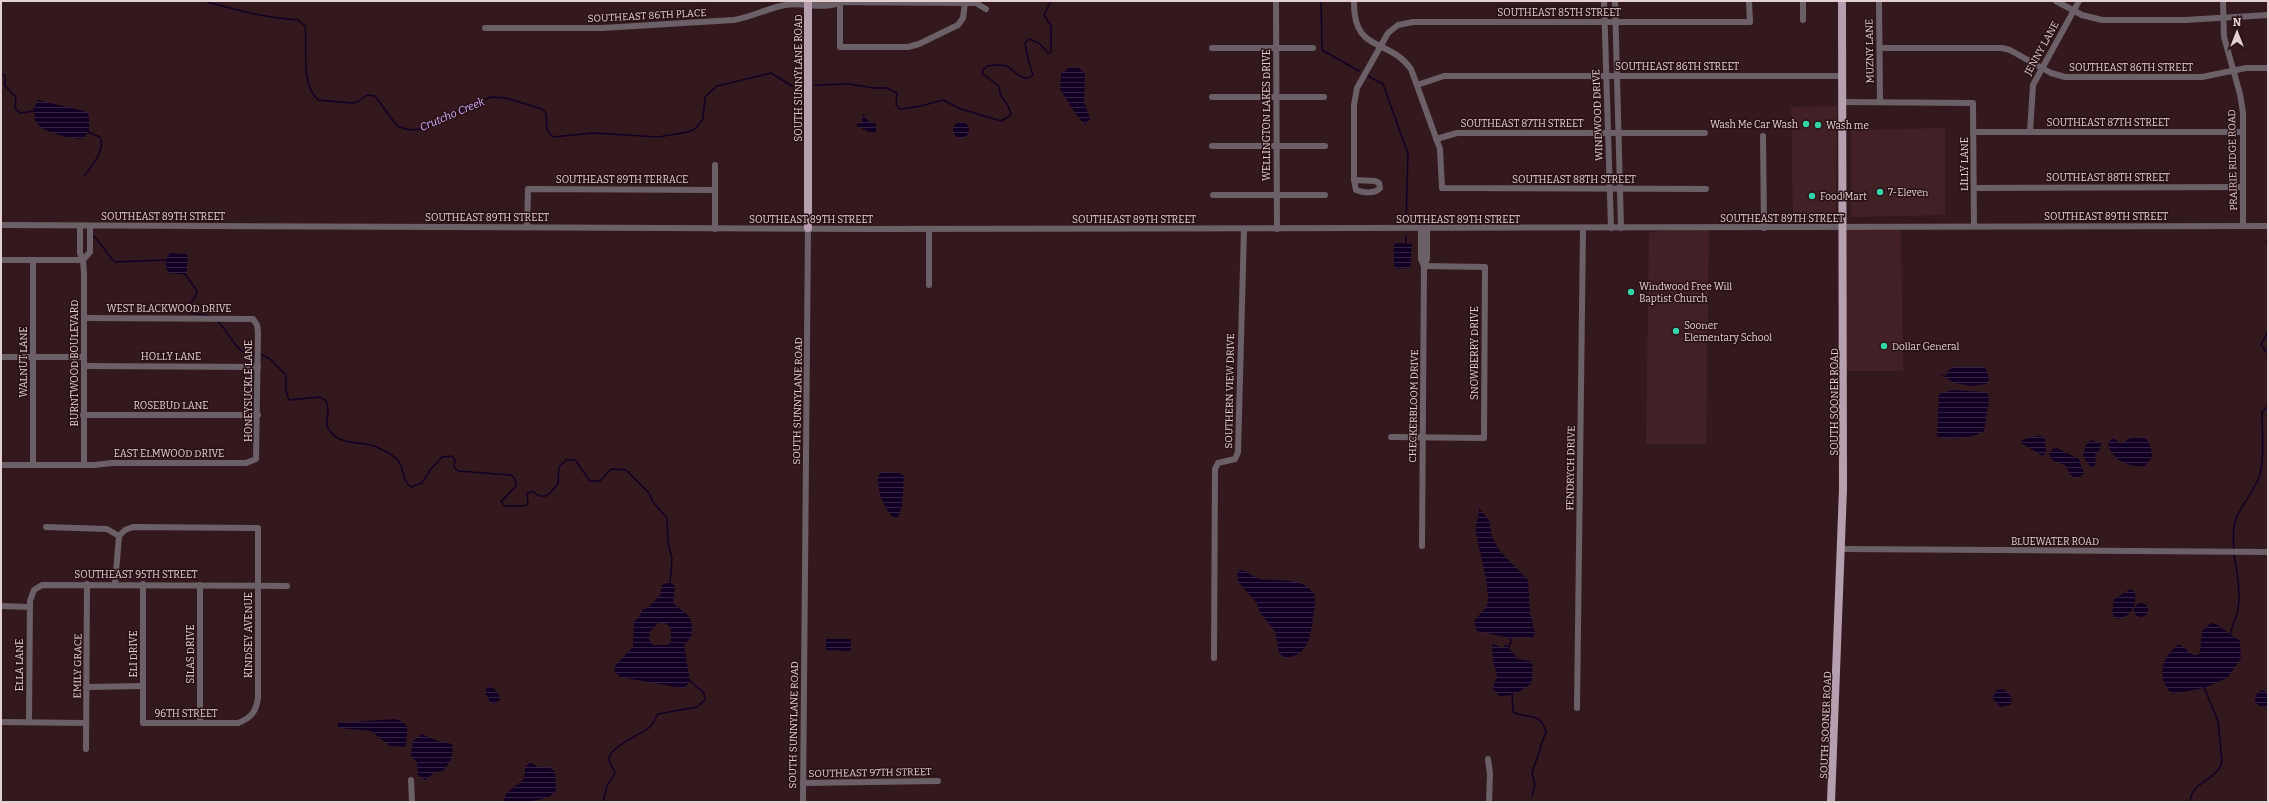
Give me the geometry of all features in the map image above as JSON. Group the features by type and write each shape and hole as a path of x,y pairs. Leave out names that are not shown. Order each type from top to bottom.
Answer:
{"main road":[{"name":"SOUTH SOONER ROAD","path":"1831,802 1842,549 1842,1"},
{"name":"SOUTH SUNNYLANE ROAD","path":"808,3 808,228"}],"street":[{"name":"WELLINGTON LAKES DRIVE","path":"1276,1 1277,229"},
{"path":"1354,1 1354,19 1358,30 1364,36 1408,65 1417,85 1436,139"},
{"name":"WINDWOOD DRIVE","path":"1604,1 1611,228"},
{"name":"WINDWOOD DRIVE","path":"1615,1 1621,228"},
{"name":"SOUTHEAST 85TH STREET","path":"1354,180 1355,93 1362,77 1391,30 1405,23 1750,22 1749,1"},
{"path":"1803,1 1803,20"},
{"name":"MUZNY LANE","path":"1879,1 1880,101"},
{"path":"2056,1 2087,17 2102,20 2185,20 2268,15"},
{"name":"JENNY LANE","path":"2030,132 2031,91 2041,67 2079,1"},
{"name":"PRAIRIE RIDGE ROAD","path":"2223,1 2224,37 2232,71 2242,103 2243,226"},
{"path":"840,2 840,47 908,47 919,44 958,25 963,18 965,2"},
{"path":"808,3 976,2 986,9"},
{"name":"SOUTHEAST 86TH PLACE","path":"485,28 602,28 734,20 752,16 784,5 808,3"},
{"path":"1212,48 1314,48"},
{"name":"SOUTHEAST 86TH STREET","path":"1880,48 2002,48 2010,50 2051,74 2073,78 2202,78 2232,71 2268,68"},
{"name":"SOUTHEAST 86TH STREET","path":"1417,85 1444,76 1842,76"},
{"path":"1212,96 1324,97"},
{"path":"1842,102 1880,101"},
{"name":"LILLY LANE","path":"1880,101 1973,102 1974,226"},
{"name":"SOUTHEAST 87TH STREET","path":"1973,132 2242,132"},
{"name":"SOUTHEAST 87TH STREET","path":"1436,139 1457,133 1705,133"},
{"path":"1763,136 1764,228"},
{"name":"SOUTHEAST 88TH STREET","path":"1436,139 1441,156 1442,188 1706,189"},
{"path":"1212,146 1325,146"},
{"path":"715,164 715,229"},
{"name":"SOUTHEAST 88TH STREET","path":"1974,188 2242,187"},
{"name":"SOUTHEAST 89TH TERRACE","path":"527,228 528,189 715,190"},
{"path":"1213,195 1325,195"},
{"name":"SOUTHEAST 89TH STREET","path":"1,225 715,229 1424,229 2268,226"},
{"name":"BURNTWOOD BOULEVARD","path":"80,226 80,253 83,260 84,318 84,465"},
{"name":"BURNTWOOD BOULEVARD","path":"83,260 90,252 90,226"},
{"name":"SOUTH SUNNYLANE ROAD","path":"803,802 808,228"},
{"name":"FENDRYCH DRIVE","path":"1577,708 1583,228"},
{"path":"929,285 930,229"},
{"name":"SOUTHERN VIEW DRIVE","path":"1214,658 1215,469 1218,463 1232,460 1238,452 1244,229"},
{"name":"CHECKERBLOOM DRIVE","path":"1422,546 1424,266 1427,259 1424,229"},
{"path":"1,260 83,260"},
{"name":"WALNUT LANE","path":"33,260 33,465"},
{"name":"SNOWBERRY DRIVE","path":"1422,437 1484,438 1485,267 1424,266"},
{"name":"WEST BLACKWOOD DRIVE","path":"84,318 245,318 254,321"},
{"name":"HONEYSUCKLE LANE","path":"254,321 258,327 258,454 255,460"},
{"path":"1,357 84,357"},
{"name":"HOLLY LANE","path":"84,366 258,367"},
{"name":"ROSEBUD LANE","path":"83,415 258,415"},
{"path":"1391,437 1422,437"},
{"name":"EAST ELMWOOD DRIVE","path":"1,465 246,463 255,460"},
{"path":"46,527 107,529 118,536 115,584"},
{"name":"KINDSEY AVENUE","path":"118,536 133,527 258,528 257,708 246,720 228,723"},
{"name":"BLUEWATER ROAD","path":"1842,549 2268,552"},
{"name":"SOUTHEAST 95TH STREET","path":"30,607 32,593 42,584 287,586"},
{"name":"EMILY GRACE","path":"86,749 87,584"},
{"name":"ELI DRIVE","path":"143,584 143,723"},
{"name":"SILAS DRIVE","path":"200,585 200,723"},
{"path":"1,606 30,607"},
{"name":"ELLA LANE","path":"29,722 30,607"},
{"path":"86,687 143,686"},
{"path":"1,722 86,723"},
{"name":"96TH STREET","path":"143,723 228,723"},
{"path":"1488,759 1490,774 1489,802"},
{"path":"412,780 412,802"},
{"name":"SOUTHEAST 97TH STREET","path":"803,783 938,781"}],"shaded area":[{"path":"1070,67 1079,68 1085,74 1084,101 1090,119 1085,125 1075,113 1060,89 1061,74"},
{"path":"38,100 84,111 89,115 89,132 82,139 56,134 38,125 35,120 33,110"},
{"path":"1837,106 1836,218 1828,221 1793,221 1791,107"},
{"path":"863,114 868,121 876,124 876,132 869,132 857,126 856,124 862,123"},
{"path":"961,122 968,127 969,130 964,137 961,138 954,133 953,130 958,123"},
{"path":"1945,128 1945,215 1851,217 1851,130"},
{"path":"1901,226 1903,371 1844,371 1843,227"},
{"path":"1671,230 1709,230 1706,444 1646,444 1649,232"},
{"path":"1394,244 1412,244 1410,268 1397,269 1394,267"},
{"path":"170,253 186,254 188,256 186,275 169,273 167,271 166,263"},
{"path":"1954,367 1985,367 1989,379 1986,384 1972,386 1954,383 1937,372 1946,376 1949,370"},
{"path":"1952,390 1987,392 1989,399 1984,431 1961,438 1942,438 1937,436 1939,394"},
{"path":"2041,436 2045,439 2046,452 2043,456 2021,443 2022,440"},
{"path":"2139,437 2147,439 2151,448 2152,457 2145,466 2133,466 2122,462 2113,454 2108,443 2113,438 2122,444 2128,439"},
{"path":"2091,440 2101,443 2100,449 2095,455 2096,464 2091,468 2083,456 2086,445"},
{"path":"2055,447 2079,459 2084,473 2080,477 2073,478 2065,465 2051,459 2049,453"},
{"path":"882,472 900,473 904,476 902,507 898,517 893,517 889,513 881,498 878,476"},
{"path":"1479,508 1489,520 1492,537 1499,550 1528,580 1530,613 1535,633 1533,637 1510,638 1477,631 1474,621 1487,606 1488,601 1485,575 1476,533"},
{"path":"1240,570 1260,579 1297,582 1309,588 1314,594 1315,606 1311,633 1303,650 1298,654 1292,657 1284,658 1279,652 1275,631 1261,614 1256,602 1239,583 1237,573"},
{"path":"670,582 675,586 673,603 688,616 692,623 691,637 684,645 690,681 685,688 620,677 615,672 614,667 633,647 634,622 639,617 643,609 646,609 660,596 662,585","holes":["658,623 665,623 671,628 671,642 667,645 653,645 649,640 650,632"]},
{"path":"2131,589 2135,593 2134,606 2126,616 2117,619 2112,613 2114,599"},
{"path":"2138,603 2144,603 2148,607 2148,613 2144,617 2138,617 2134,613 2134,607"},
{"path":"2211,623 2216,624 2240,641 2241,659 2227,678 2204,688 2172,694 2167,688 2162,674 2168,655 2179,644 2193,655 2198,655 2200,652 2202,631"},
{"path":"826,639 851,639 851,651 826,650"},
{"path":"1492,644 1503,648 1506,644 1518,659 1530,661 1533,666 1531,683 1524,689 1508,696 1499,696 1493,688 1497,675 1493,660"},
{"path":"488,686 495,689 499,695 500,700 494,704 490,702 485,693"},
{"path":"2003,689 2010,695 2012,702 2010,705 2000,707 1992,698 1997,690"},
{"path":"2261,690 2268,692 2268,706 2259,706 2255,701 2255,696"},
{"path":"394,719 399,720 407,726 405,747 390,746 371,731 340,728 337,725 339,723"},
{"path":"422,734 437,741 452,744 451,759 448,765 443,771 435,772 425,780 418,775 417,763 411,755 413,741"},
{"path":"530,762 538,767 549,767 555,772 556,791 552,795 539,800 503,802 506,794 524,779 525,768"}],"waterway":[{"name":"Crutcho Creek","path":"204,1 262,15 298,20 305,26 307,75 312,93 318,100 351,103 357,102 367,95 375,96 397,126 409,130 421,129 450,117 468,106 491,97 506,98 542,109 546,113 547,130 553,137 594,133 658,137 688,132 695,129 703,119 705,97 717,86 771,73 792,86 800,85"},
{"name":"Crutcho Creek","path":"815,85 849,84 874,88 887,88 897,93 896,105 900,109 921,106 943,100 961,109 1001,121 1011,115 1010,110 1001,96 999,86 983,74 983,70 987,66 1001,65 1006,66 1022,77 1026,78 1033,75 1025,43 1029,39 1039,43 1048,53 1051,52 1051,26 1044,15 1051,1"},
{"path":"1321,1 1322,50 1359,71"},
{"path":"1,73 5,76 5,86 16,97 15,108 20,113 34,111"},
{"path":"1368,76 1383,84 1408,154 1406,223"},
{"path":"84,176 100,152 101,147 100,137 88,132"},
{"path":"92,235 98,240 108,255 115,262 166,260"},
{"path":"1406,236 1406,243"},
{"path":"185,274 197,291 196,296 186,309 190,313 210,316"},
{"path":"2268,287 2268,292"},
{"path":"218,322 243,352 256,353"},
{"path":"2268,331 2261,345 2268,354"},
{"path":"260,354 270,359 286,375 286,391 289,400 320,397 326,401 328,405 327,427 329,430 339,439 368,444 390,454 399,462 405,480 411,487 422,483 430,470 442,457 452,456 455,460 454,467 458,471 511,475 515,479 516,486 501,502 505,506 525,506 528,503 527,494 532,491 539,496 546,496 550,493 558,484 559,467 566,460 575,460 590,481 600,481 611,469 626,470 649,493 653,502 667,518 668,542 672,559 670,582"},
{"path":"2234,550 2233,537 2236,519 2258,480 2262,466 2262,412 2268,406"},
{"path":"2230,636 2239,603 2234,554"},
{"path":"1508,649 1511,642 1510,638"},
{"path":"603,802 607,786 615,773 610,763 610,754 620,745 650,727 658,714 697,707 705,700 704,693 690,681"},
{"path":"2190,802 2191,795 2199,785 2215,773 2222,762 2218,721 2204,687"},
{"path":"1512,694 1513,712 1537,718 1546,731 1532,773 1535,785 1532,796"}],"place":[{"name":"Wash Me Car Wash","path":"1806,124"},
{"name":"Wash me","path":"1818,125"},
{"name":"7-Eleven","path":"1880,192"},
{"name":"Food Mart","path":"1812,196"},
{"name":"Windwood Free Will Baptist Church","path":"1631,292"},
{"name":"Sooner Elementary School","path":"1676,331"},
{"name":"Dollar General","path":"1884,346"}]}
